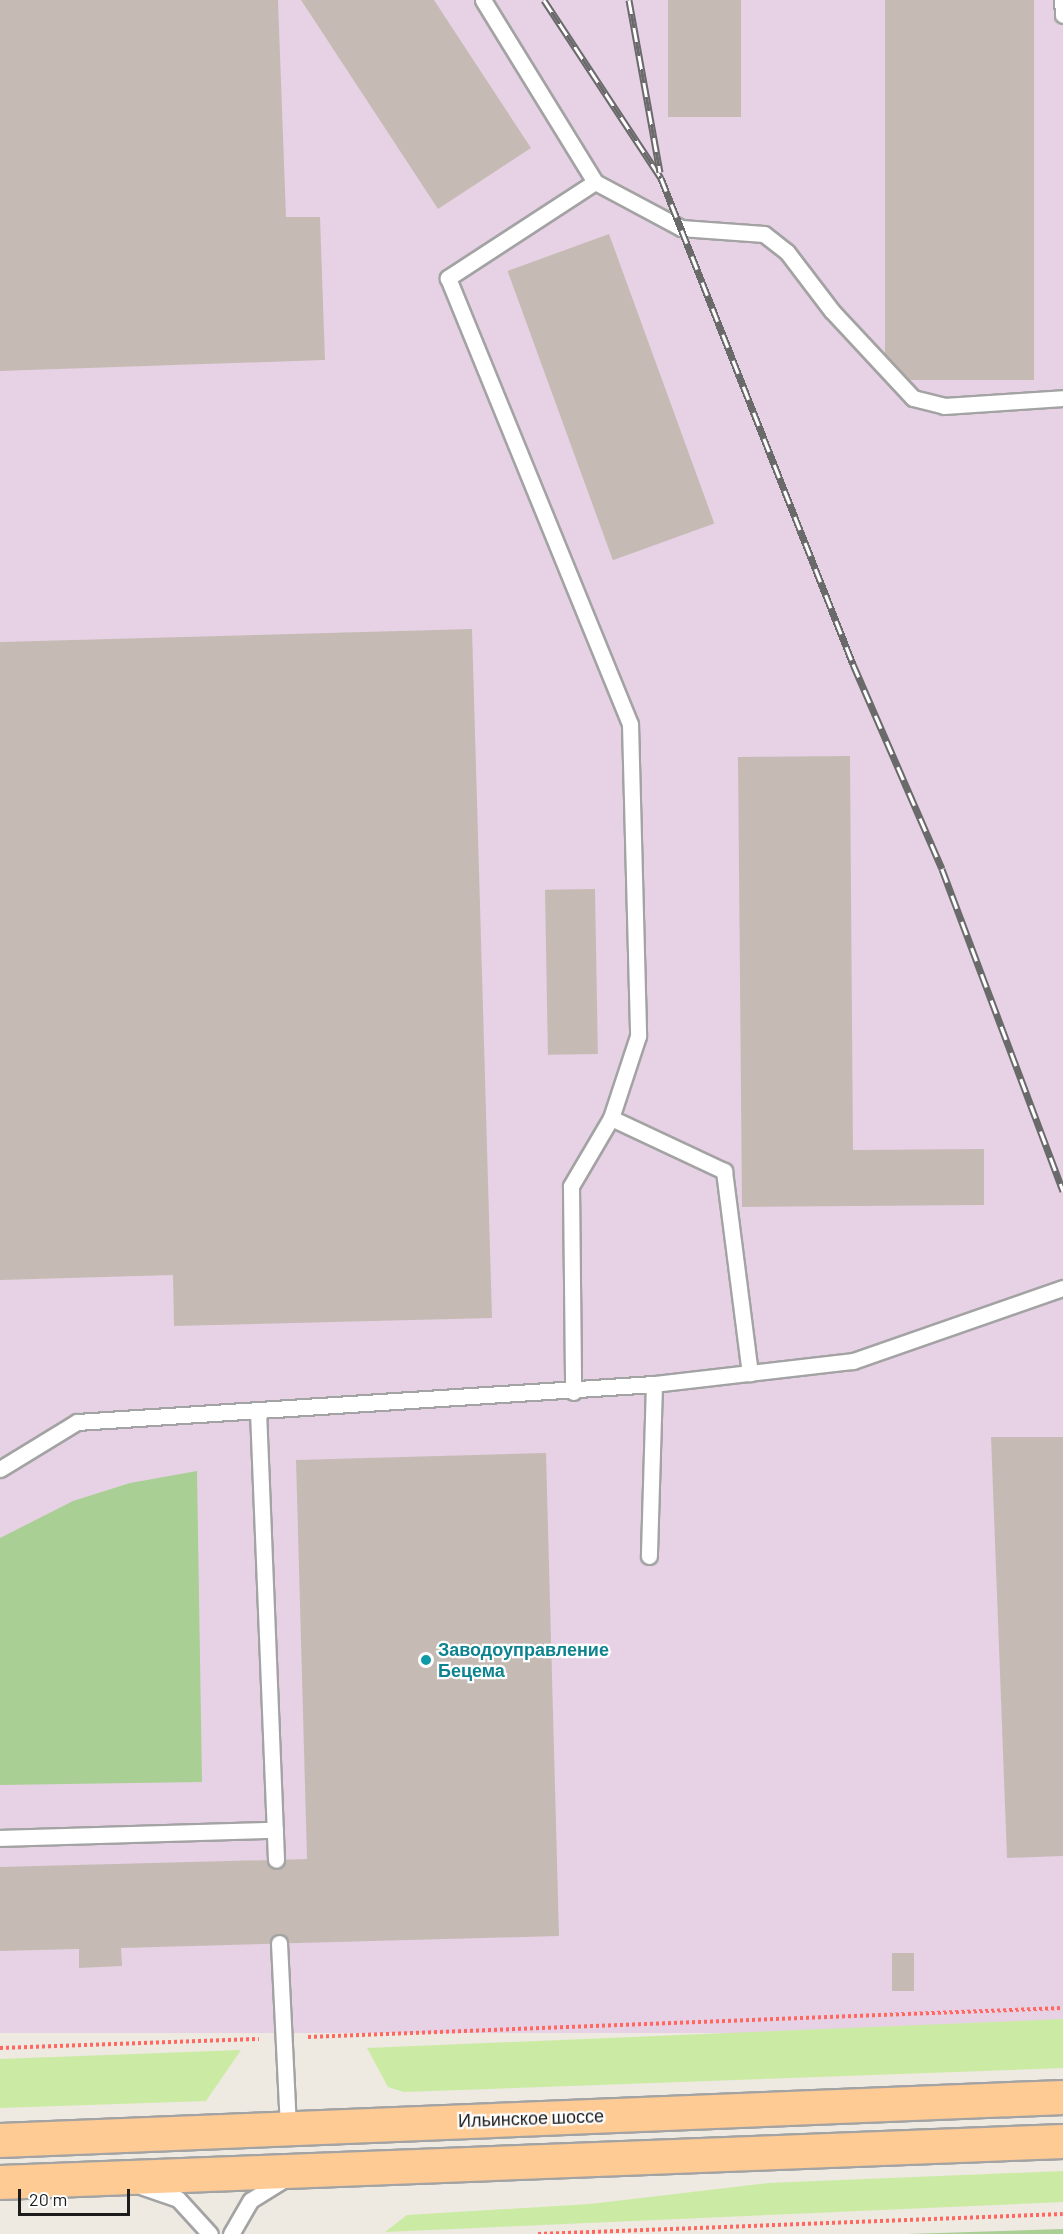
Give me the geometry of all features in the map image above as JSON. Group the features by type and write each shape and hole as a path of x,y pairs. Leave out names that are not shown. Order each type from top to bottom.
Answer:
{"main road":[{"name":"Ильинское шоссе","path":"0,2140 1063,2097"},
{"path":"0,2182 314,2168 1063,2141"}],"lane":[{"path":"483,0 595,182 681,228 764,234 787,252 832,311 913,398 944,406 1063,398"},
{"path":"1062,0 1063,15"},
{"path":"573,1392 571,1186 611,1118 638,1036 630,724 448,278 595,182"},
{"path":"611,1118 724,1171 750,1373"},
{"path":"0,1469 77,1422 573,1392 853,1361 1063,1288"},
{"path":"649,1556 654,1384"},
{"path":"258,1411 276,1860"},
{"path":"0,1838 275,1830"},
{"path":"279,1943 288,2127"},
{"path":"231,2234 251,2200 274,2183 314,2168"},
{"path":"90,2178 138,2185 178,2199 210,2234"}],"path":[{"path":"0,2048 1063,2008"},
{"path":"538,2234 1063,2214"}],"shaded area":[{"path":"0,0 1063,0 1063,2033 0,2033"}],"green space":[{"path":"197,1471 202,1782 0,1785 0,1538 73,1501 130,1483"},
{"path":"1063,2019 1063,2068 404,2092 388,2087 367,2048"},
{"path":"241,2050 206,2101 0,2108 0,2059"},
{"path":"1063,2171 1063,2202 385,2232 407,2215 590,2204 768,2183"},
{"path":"1063,2229 1063,2234 907,2234"}],"building":[{"path":"0,0 278,0 286,217 320,217 325,360 0,371"},
{"path":"301,0 434,0 531,148 438,209"},
{"path":"668,0 741,0 741,117 668,117"},
{"path":"885,0 1034,0 1034,380 885,380"},
{"path":"609,234 714,523 613,560 508,271"},
{"path":"472,629 492,1318 174,1326 173,1275 0,1280 0,642"},
{"path":"850,756 853,1150 984,1149 984,1205 742,1207 738,757"},
{"path":"595,889 598,1054 548,1055 545,890"},
{"path":"991,1437 1063,1437 1063,1856 1007,1858"},
{"name":"Заводоуправление Бецема","path":"546,1453 559,1936 121,1948 122,1966 79,1968 79,1949 0,1951 0,1867 307,1859 296,1460"},
{"path":"892,1953 914,1953 914,1991 892,1991"}],"railway":[{"path":"544,0 661,178 853,664 942,869 1063,1191"},
{"path":"629,0 660,172"}],"place":[{"name":"Заводоуправление Бецема","path":"426,1660"}]}
